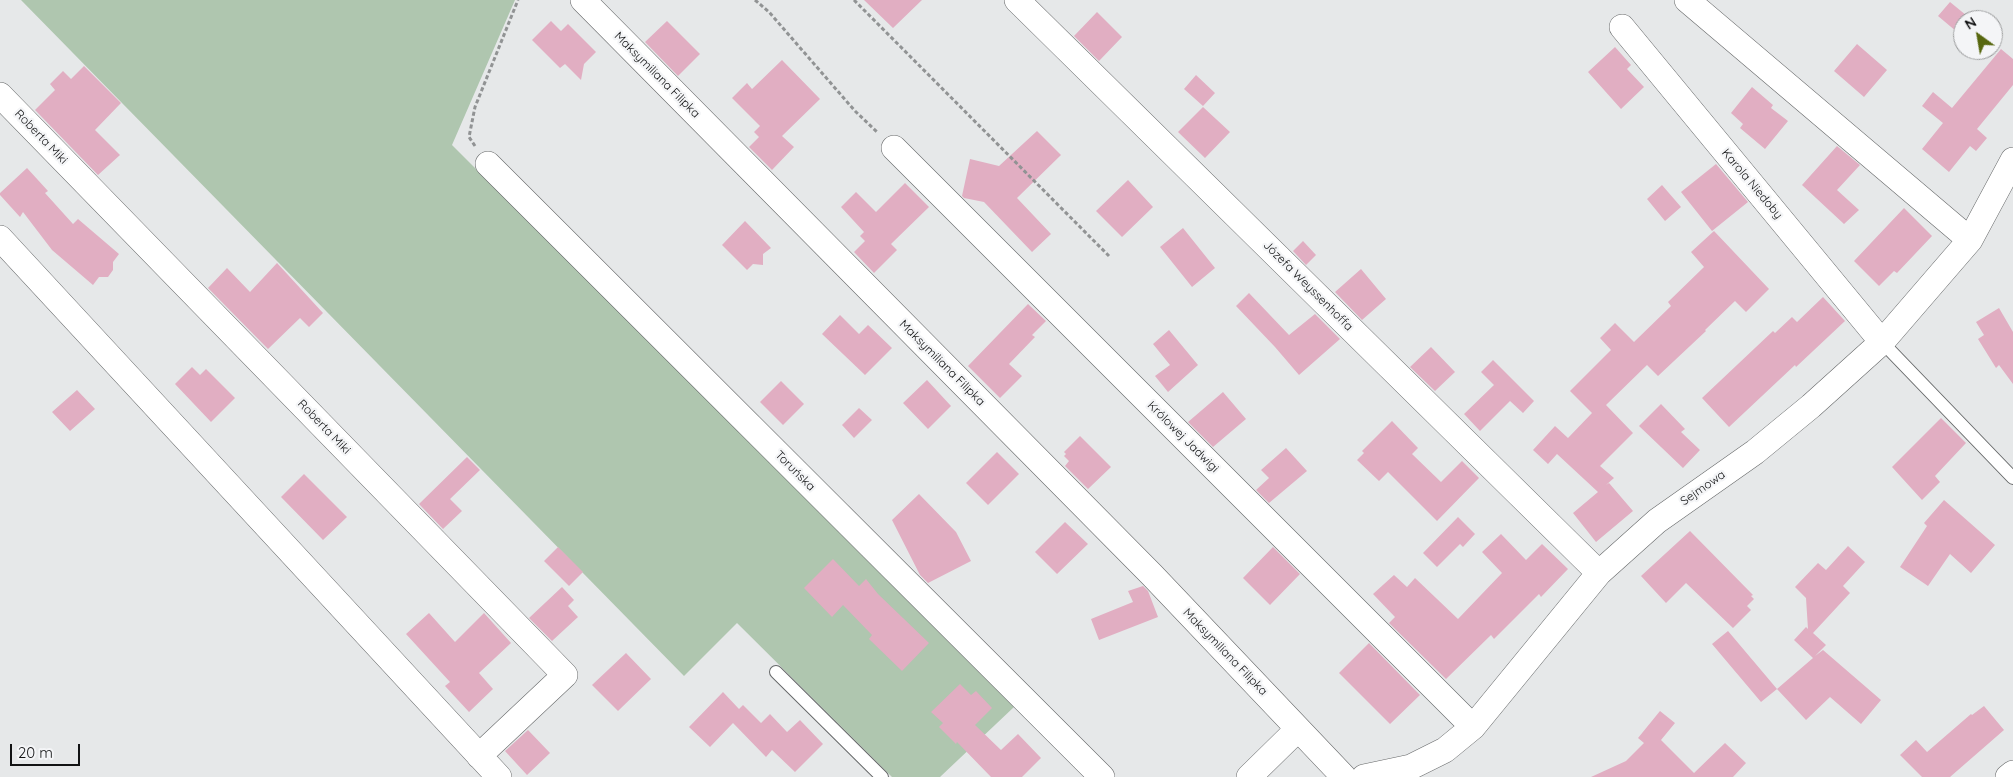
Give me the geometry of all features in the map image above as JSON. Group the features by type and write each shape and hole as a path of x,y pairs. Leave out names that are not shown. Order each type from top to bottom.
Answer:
{"street":[{"name":"Maksymiliana Filipka","path":"583,0 1152,574 1344,777"},
{"name":"Józefa Weyssenhoffa","path":"1017,0 1599,573"},
{"path":"1687,0 1970,240"},
{"name":"Karola Niedoby","path":"1622,27 1882,342"},
{"name":"Roberta Miki","path":"0,95 565,675 479,756"},
{"name":"Królowej Jadwigi","path":"894,148 1473,727"},
{"name":"Sejmowa","path":"1364,777 1411,767 1445,750 1473,727 1599,573 1657,521 1755,452 1804,412 1882,342 1970,240 2013,160"},
{"name":"Toruńska","path":"488,164 1102,777"},
{"path":"0,238 499,777"},
{"path":"1249,777 1298,728"},
{"path":"2008,777 2013,773"}],"lane":[{"path":"1882,342 2013,478"},
{"path":"776,672 882,777"}],"path":[{"path":"488,164 469,137 475,107 518,0"},
{"path":"755,0 788,33 855,111 894,148"},
{"path":"854,0 1109,256"}],"green space":[{"path":"21,0 515,0 452,145 1014,707 940,777 892,777 737,623 684,676"}],"building":[{"path":"864,0 922,0 893,28"},
{"path":"1950,2 1960,10 1953,10 1953,29 1938,16"},
{"path":"1097,12 1122,37 1099,61 1074,36"},
{"path":"551,21 561,31 568,24 596,52 584,64 581,80 565,64 560,68 532,40"},
{"path":"667,21 700,54 678,76 645,42"},
{"path":"1857,44 1887,70 1864,97 1834,71"},
{"path":"1615,47 1631,65 1627,69 1644,87 1621,109 1588,72"},
{"path":"2003,51 2013,59 2013,85 1977,129 1987,138 1976,151 1970,146 1949,172 1922,149 1943,123 1922,106 1933,92 1952,108 1992,60 2003,60"},
{"path":"782,60 820,99 782,136 794,147 772,170 749,147 759,137 754,132 760,126 732,98 747,83 752,89"},
{"path":"84,66 121,103 95,130 120,155 98,175 35,110 55,90 50,84 63,71 71,79"},
{"path":"1196,75 1215,93 1203,106 1184,89"},
{"path":"1752,87 1773,105 1771,108 1788,121 1765,149 1740,128 1743,124 1731,113"},
{"path":"1203,107 1230,132 1205,158 1178,132"},
{"path":"1037,131 1061,155 1017,198 1051,234 1032,252 984,202 962,196 970,159 999,166"},
{"path":"1837,146 1860,165 1837,190 1859,210 1844,224 1802,185"},
{"path":"1716,164 1748,202 1712,231 1681,192"},
{"path":"27,168 48,191 45,193 73,224 78,219 119,254 113,262 113,270 108,277 99,277 93,285 52,250 23,212 20,217 0,195"},
{"path":"1128,180 1153,207 1122,237 1096,211"},
{"path":"905,183 929,207 891,244 897,250 874,273 854,252 865,241 860,236 864,232 841,207 856,192 876,212"},
{"path":"1662,185 1681,207 1665,221 1647,199"},
{"path":"1904,208 1932,236 1897,273 1894,271 1879,286 1854,261"},
{"path":"745,221 771,248 763,254 763,265 753,264 747,270 722,245"},
{"path":"1183,228 1215,268 1192,287 1160,247"},
{"path":"1714,231 1769,289 1746,312 1735,301 1658,376 1647,365 1606,405 1633,433 1600,466 1614,478 1606,485 1609,483 1633,511 1596,542 1573,513 1598,492 1557,454 1548,464 1533,450 1555,426 1568,438 1592,413 1570,391 1611,350 1600,338 1615,323 1634,342 1671,306 1668,302 1704,267 1691,252"},
{"path":"1303,241 1316,255 1306,265 1293,251"},
{"path":"277,263 323,313 309,327 300,318 268,349 208,288 227,268 250,292"},
{"path":"1361,269 1386,299 1362,320 1335,292"},
{"path":"1249,293 1289,335 1315,314 1340,339 1299,375 1236,306"},
{"path":"1823,297 1845,321 1729,427 1702,398 1773,331 1775,333 1792,317 1797,322"},
{"path":"1028,304 1046,321 1032,335 1035,337 1009,364 1022,376 1000,398 968,366"},
{"path":"1999,308 2013,332 2013,384 1999,365 1996,368 1978,339 1984,335 1976,322"},
{"path":"840,315 859,334 868,325 892,348 865,375 822,334"},
{"path":"1169,330 1198,365 1168,392 1155,376 1170,365 1153,344"},
{"path":"1431,347 1455,372 1435,391 1410,367"},
{"path":"1493,360 1534,401 1523,413 1510,401 1480,431 1464,414 1494,385 1481,372"},
{"path":"192,367 200,375 206,369 235,398 211,422 175,384"},
{"path":"927,380 951,406 928,429 903,403"},
{"path":"781,381 804,404 783,425 760,402"},
{"path":"77,390 95,409 70,431 52,412"},
{"path":"1223,392 1246,419 1213,447 1188,422"},
{"path":"1661,404 1685,429 1681,432 1700,450 1683,468 1639,426"},
{"path":"859,408 872,420 854,438 842,425"},
{"path":"1941,418 1966,443 1935,476 1940,482 1922,500 1892,467"},
{"path":"1392,421 1418,448 1412,454 1441,482 1462,461 1479,478 1437,521 1388,472 1379,481 1357,460 1364,453 1362,451"},
{"path":"1080,436 1111,467 1088,489 1065,466 1069,461 1064,456 1066,454 1064,452"},
{"path":"1286,448 1307,471 1269,503 1256,490 1269,478 1261,470"},
{"path":"997,452 1019,474 988,505 966,483"},
{"path":"467,457 480,470 450,499 462,511 443,529 419,504"},
{"path":"304,474 347,517 323,540 281,497"},
{"path":"919,494 956,532 971,561 928,583 920,575 892,520"},
{"path":"1944,500 1995,545 1971,573 1950,554 1928,586 1900,567 1927,526 1924,523"},
{"path":"1458,517 1475,534 1463,547 1460,544 1437,567 1423,553"},
{"path":"1065,522 1088,544 1057,574 1035,552"},
{"path":"1690,531 1753,595 1751,596 1754,599 1747,606 1751,610 1733,628 1686,583 1666,603 1641,576"},
{"path":"1501,534 1526,560 1542,544 1568,569 1541,597 1539,594 1494,639 1491,635 1446,679 1389,623 1395,617 1373,594 1394,575 1407,587 1415,578 1458,619 1502,573 1482,552"},
{"path":"1848,546 1865,562 1843,586 1850,593 1813,633 1826,645 1815,656 1823,650 1881,700 1861,724 1830,697 1806,720 1777,689 1813,658 1794,640 1806,627 1808,629 1806,598 1795,587 1818,563 1826,570"},
{"path":"558,547 583,572 569,586 544,561"},
{"path":"1273,547 1300,574 1270,605 1243,578"},
{"path":"833,559 859,586 866,579 878,594 929,643 902,671 869,639 872,635 843,605 832,617 804,588"},
{"path":"1143,586 1148,591 1158,617 1099,640 1091,619 1133,602 1128,591"},
{"path":"562,587 574,600 568,606 578,617 552,641 529,618"},
{"path":"429,613 455,642 484,613 511,643 479,673 493,689 469,712 445,686 450,682 406,634"},
{"path":"1728,631 1777,689 1761,702 1712,644"},
{"path":"1369,643 1420,695 1390,724 1339,673"},
{"path":"626,653 651,679 618,711 592,685"},
{"path":"960,684 971,695 976,691 992,708 975,725 1001,750 1018,734 1041,758 1022,777 991,777 957,742 956,744 939,727 943,723 931,712"},
{"path":"723,692 739,709 743,705 761,723 770,714 787,732 800,720 823,744 795,772 772,750 766,757 733,723 710,747 689,727"},
{"path":"1984,706 2004,730 1950,777 1922,777 1900,755 1916,740 1927,752 1971,714"},
{"path":"1660,711 1675,723 1661,740 1694,773 1725,743 1746,763 1733,777 1591,777 1626,761 1644,743 1638,738"},
{"path":"528,730 550,753 527,775 505,751"}]}
